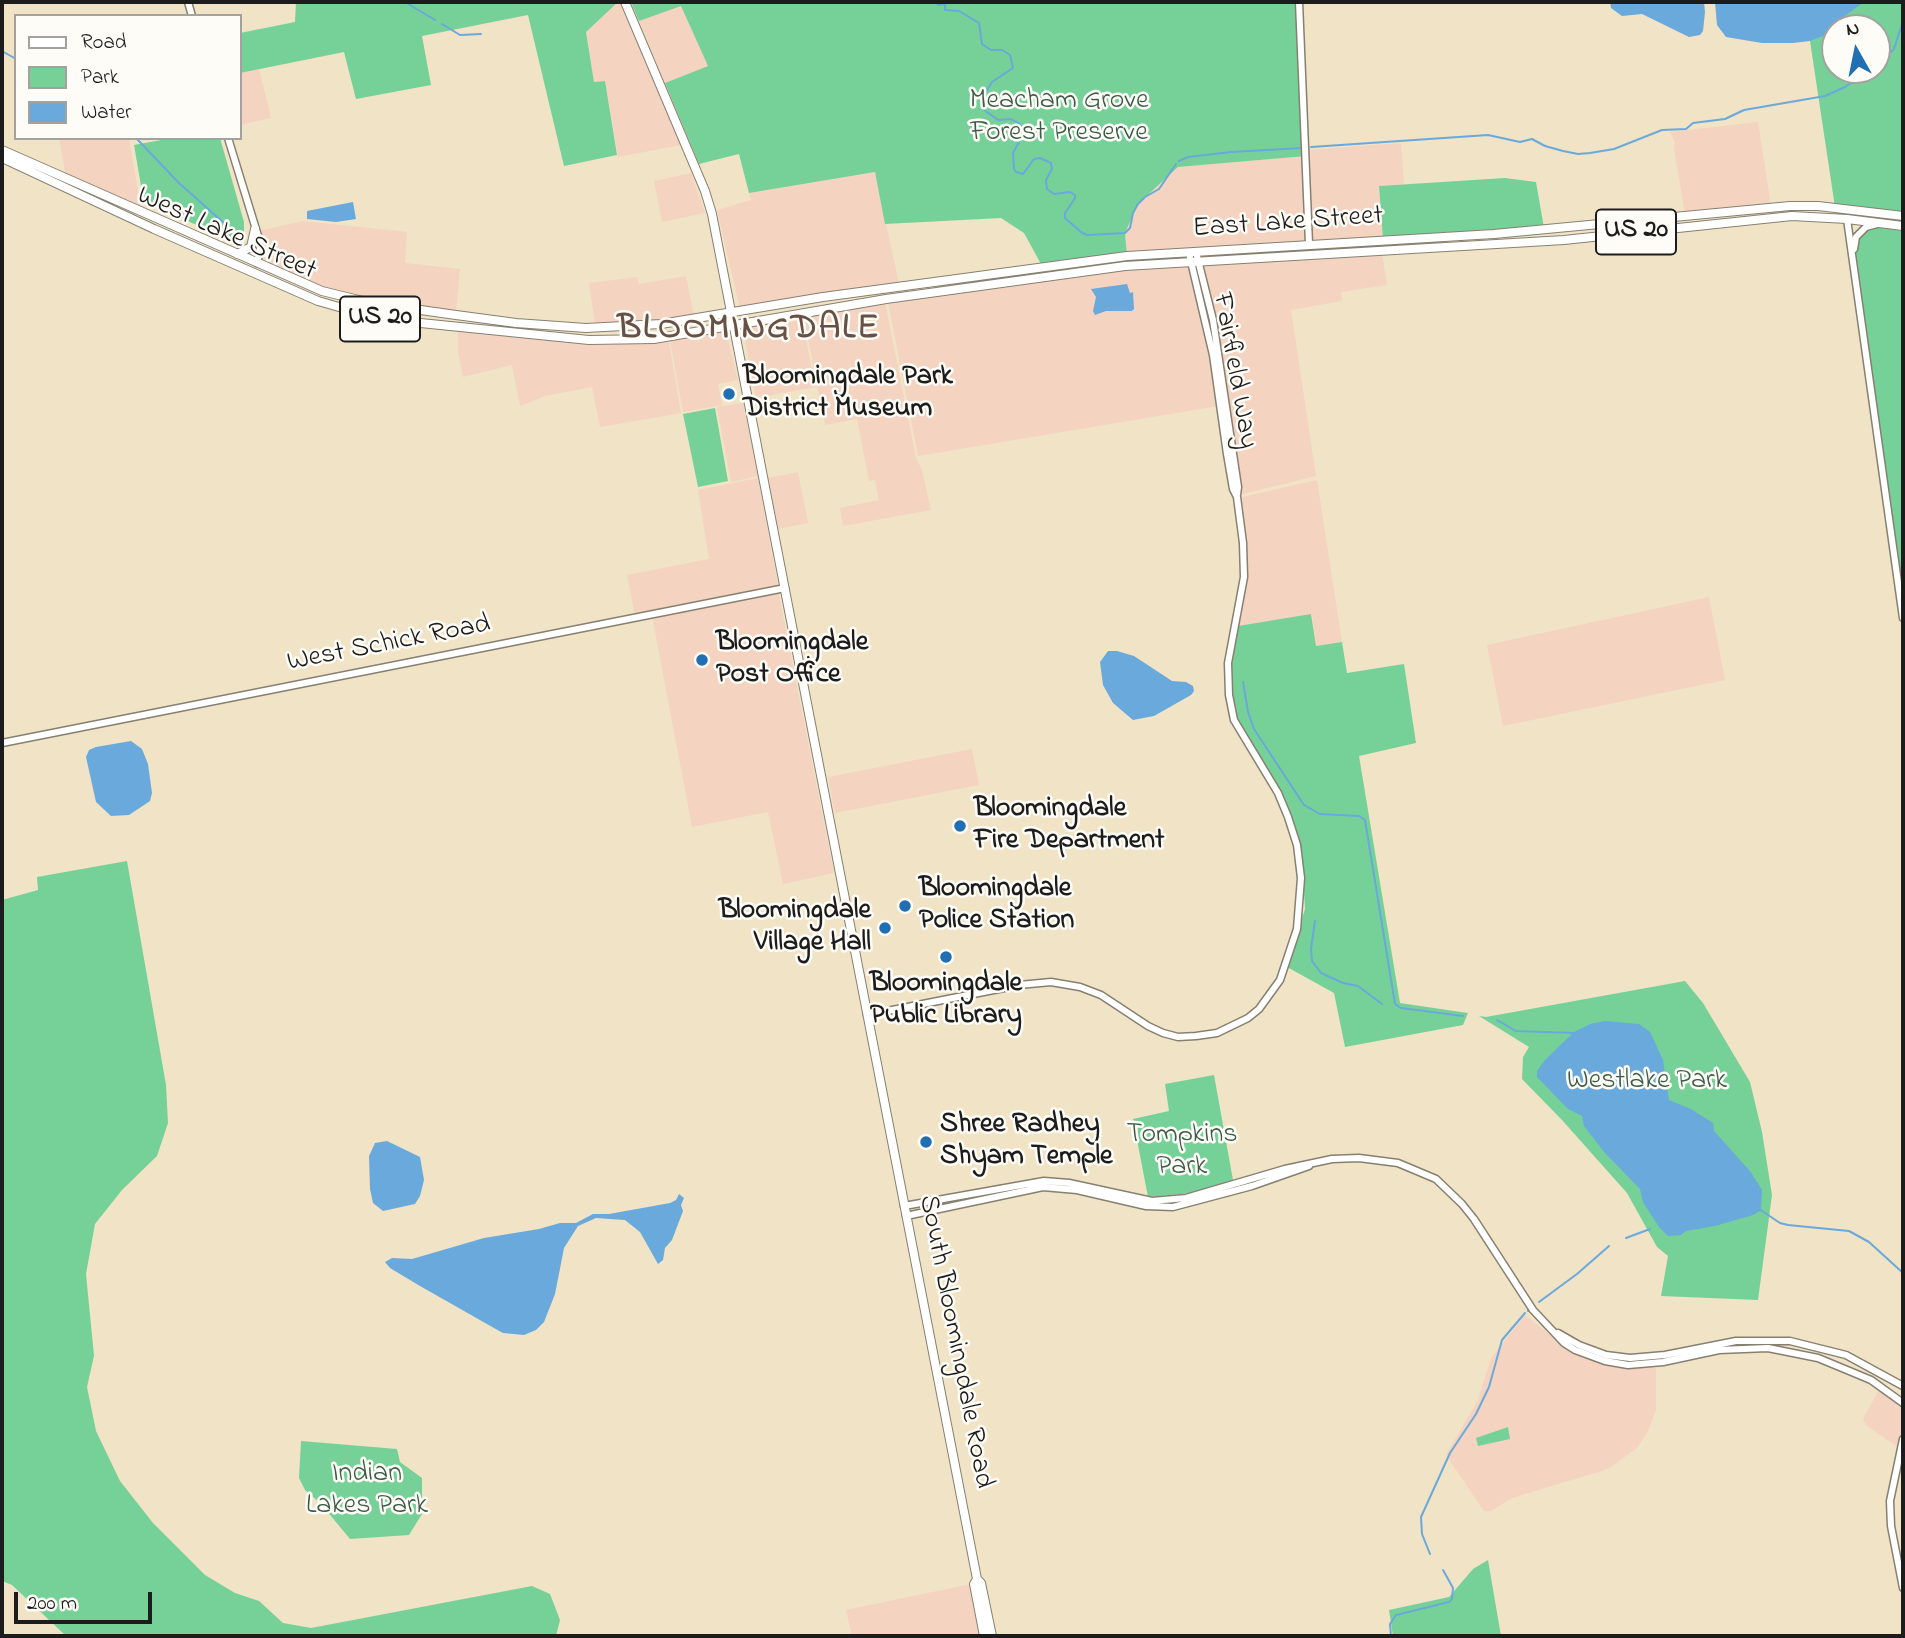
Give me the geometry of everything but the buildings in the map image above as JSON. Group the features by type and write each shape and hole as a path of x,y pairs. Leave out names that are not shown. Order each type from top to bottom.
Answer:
{"main road":[{"name":"South Bloomingdale Road","path":"625,2 708,199 977,1579 981,1583 992,1636"},
{"name":"West Lake Street","path":"2,150 322,291 346,298 516,323 586,328 626,327 731,313"},
{"name":"West Lake Street","path":"2,158 318,301 381,319 616,341 654,339 734,326"},
{"name":"East Lake Street","path":"734,326 886,299 1092,270 1310,244 1549,230 1790,206 1849,209"},
{"path":"1847,219 1849,209"},
{"name":"US 20","path":"1849,209 1903,216"},
{"name":"East Lake Street","path":"731,313 1092,260 1564,240 1792,216 1847,219"},
{"name":"US 20","path":"1847,219 1903,226"},
{"path":"237,254 251,247 255,229"},
{"path":"253,272 257,262"},
{"path":"886,299 888,294 899,287"},
{"path":"977,1579 974,1584 984,1636"}],"street":[{"path":"1299,2 1310,244"},
{"path":"229,140 260,250 257,262"},
{"path":"1847,219 1903,618"},
{"path":"1853,258 1856,237 1866,227 1880,223"},
{"name":"Fairfield Way","path":"867,1014 1018,985 1051,982 1080,987 1101,995 1157,1031 1178,1037 1196,1036 1237,1025 1259,1009 1272,993 1285,966 1297,929 1301,878 1297,845 1278,793 1234,720 1230,700 1228,663 1244,578 1243,543 1219,354 1213,320 1194,257"},
{"name":"West Schick Road","path":"2,743 785,588"},
{"path":"904,1206 1044,1181 1069,1183 1144,1200 1173,1199 1332,1159 1379,1159 1410,1167 1436,1180 1470,1213 1527,1302 1547,1326 1575,1350 1605,1361 1628,1365 1650,1364 1719,1350 1768,1348 1818,1358 1871,1380 1903,1403"},
{"path":"906,1216 1043,1187 1077,1190 1146,1206 1173,1207 1252,1186 1306,1169 1310,1165"},
{"path":"1547,1326 1578,1345 1606,1355 1630,1358 1665,1355 1736,1341 1790,1341 1846,1355 1874,1368 1903,1387"},
{"path":"1903,1439 1890,1501 1891,1526 1903,1588"}],"shaded area":[{"path":"618,2 681,145 618,157 605,81 594,82 586,32"},
{"path":"681,5 708,66 665,83 639,21"},
{"path":"259,69 271,118 242,125 242,73"},
{"path":"1758,122 1771,206 1685,214 1675,142 1670,132"},
{"path":"59,140 129,140 142,215 124,211 67,183"},
{"path":"1401,143 1404,184 1379,186 1383,239 1311,243 1307,150"},
{"path":"1304,156 1307,242 1127,254 1125,233 1138,204 1178,167"},
{"path":"875,172 899,284 740,309 717,210 751,200 749,193"},
{"path":"691,173 705,213 662,222 654,181"},
{"path":"303,221 407,232 405,263 460,269 456,313 348,297 258,262 258,231"},
{"path":"1382,252 1387,285 1341,292 1342,301 1291,310 1316,476 1239,495 1201,263"},
{"path":"1190,264 1203,311 1219,406 918,456 888,302 1054,276"},
{"path":"686,276 694,316 626,326 595,325 589,283 637,277 639,284"},
{"path":"885,302 916,458 922,470 931,510 843,526 840,508 879,500 875,480 869,481 857,419 825,425 803,313"},
{"path":"800,313 816,387 756,398 742,324"},
{"path":"725,327 738,380 718,384 722,405 683,412 669,335"},
{"path":"458,328 559,339 668,336 681,413 600,427 592,387 545,396 520,406 512,365 463,377 458,351"},
{"path":"743,403 758,476 731,482 717,407"},
{"path":"798,472 808,523 778,529 768,478"},
{"path":"758,478 778,586 635,616 627,575 709,559 698,490"},
{"path":"1317,480 1342,642 1316,646 1312,615 1238,626 1246,578 1238,498"},
{"path":"778,590 834,873 783,884 768,812 692,827 652,616"},
{"path":"1709,597 1725,680 1503,726 1487,645"},
{"path":"972,749 979,785 835,813 828,777"},
{"path":"1525,1315 1575,1355 1613,1367 1656,1368 1656,1410 1648,1431 1637,1448 1608,1469 1512,1498 1491,1511 1484,1511 1446,1455 1478,1400 1491,1358"},
{"path":"1880,1388 1903,1405 1903,1436 1899,1448 1866,1425 1863,1419"},
{"path":"971,1584 981,1636 852,1636 846,1610"}],"green space":[{"path":"296,2 618,2 586,32 594,82 605,81 617,155 564,166 528,15 422,36 431,85 356,99 344,52 242,73 242,33 295,22"},
{"name":"Meacham Grove Forest Preserve","path":"631,2 1299,2 1306,156 1178,167 1138,204 1125,233 1127,256 1041,264 1024,233 1001,218 885,224 875,172 749,193 739,154 699,164 665,83 708,66 681,6 639,21"},
{"path":"1860,2 1903,2 1903,215 1835,207 1810,41 1821,32 1821,84 1891,84 1891,14 1845,14"},
{"path":"161,140 221,140 244,222 244,239 240,243 144,203 134,145"},
{"path":"1505,178 1536,182 1544,228 1383,239 1379,186"},
{"path":"1880,225 1903,228 1903,593 1855,258 1857,240 1868,229"},
{"path":"715,408 728,481 698,487 683,414"},
{"path":"1311,614 1316,646 1342,642 1347,673 1404,664 1416,743 1359,756 1400,1003 1468,1013 1463,1025 1345,1047 1334,993 1287,967 1305,909 1302,859 1291,819 1236,719 1229,687 1229,671 1238,626"},
{"path":"127,861 166,1085 168,1123 157,1156 122,1190 95,1224 86,1274 94,1356 87,1387 96,1431 120,1481 153,1523 205,1575 235,1593 259,1601 283,1623 311,1628 532,1586 550,1594 560,1620 556,1636 66,1636 12,1585 2,1581 2,900 38,890 37,877"},
{"name":"Westlake Park","path":"1685,981 1703,1003 1750,1082 1762,1132 1772,1195 1758,1300 1661,1296 1668,1256 1657,1247 1627,1193 1522,1079 1523,1057 1529,1047 1479,1016 1486,1017"},
{"name":"Tompkins Park","path":"1214,1075 1233,1180 1190,1193 1148,1197 1133,1119 1169,1111 1165,1084"},
{"path":"1508,1427 1510,1439 1478,1446 1476,1438"},
{"name":"Indian Lakes Park","path":"301,1441 397,1449 400,1462 422,1478 422,1514 409,1535 350,1539 321,1504 305,1490 299,1478"},
{"path":"1488,1560 1501,1636 1393,1636 1389,1610 1449,1597 1473,1569"}],"water":[{"path":"1610,2 1704,2 1703,31 1700,35 1689,37 1642,14 1622,16 1611,8"},
{"path":"1715,2 1864,2 1848,14 1821,14 1821,37 1810,41 1762,43 1726,37 1717,25"},
{"path":"353,202 356,219 336,222 307,219 307,211"},
{"path":"1127,284 1130,293 1133,292 1132,311 1106,311 1095,315 1093,311 1096,297 1091,289"},
{"path":"1108,651 1134,656 1172,681 1186,682 1193,686 1194,691 1154,716 1133,720 1113,703 1103,685 1100,662"},
{"path":"131,741 142,749 148,764 152,793 150,801 129,815 111,816 96,802 86,757 89,750 96,747"},
{"path":"1605,1021 1639,1024 1650,1032 1663,1060 1669,1100 1691,1109 1713,1123 1714,1131 1750,1171 1762,1190 1761,1210 1753,1215 1686,1231 1681,1235 1668,1236 1659,1227 1643,1202 1640,1189 1605,1153 1584,1126 1582,1116 1568,1109 1537,1077 1537,1071 1545,1060 1574,1032 1590,1024"},
{"path":"387,1141 420,1157 424,1180 415,1204 383,1211 373,1203 369,1156 375,1143"},
{"path":"679,1194 684,1198 681,1205 683,1211 672,1240 665,1248 663,1260 658,1264 640,1232 625,1220 596,1218 578,1226 564,1248 555,1294 544,1322 536,1330 524,1335 503,1333 390,1268 385,1262 392,1258 412,1259 484,1238 560,1223 576,1223 593,1214 609,1214 670,1203 676,1200"}],"waterway":[{"path":"405,2 435,20"},
{"path":"937,2 938,5 945,4 945,10 959,11 979,23 982,44 991,50 1002,50 1010,55 1013,68 992,82 985,93 984,110 998,120 1011,119 1020,124 1022,136 1013,153 1014,169 1023,174 1034,159 1040,158 1051,163 1052,169 1046,180 1047,189 1054,194 1070,192 1075,195 1065,218 1081,232 1087,235 1125,233 1130,228 1138,204 1159,189 1176,164"},
{"path":"1891,52 1903,21"},
{"path":"442,24 460,35 481,34"},
{"path":"2,51 14,58"},
{"path":"1311,147 1488,135 1520,142 1532,139 1563,151 1590,153 1614,149 1662,130 1686,129 1693,123 1725,119 1744,110 1825,96 1850,84"},
{"path":"138,140 179,183 225,224 236,239"},
{"path":"1179,161 1188,157 1231,152 1302,148"},
{"path":"1243,682 1254,729 1304,805 1320,814 1359,816 1365,820 1395,1004 1401,1008 1463,1016"},
{"path":"1315,921 1312,961 1321,973 1343,983 1358,986 1382,1004"},
{"path":"1497,1020 1516,1031 1575,1033"},
{"path":"1759,1209 1780,1223 1788,1225 1849,1231 1869,1242 1903,1273"},
{"path":"1626,1238 1650,1229"},
{"path":"1539,1302 1609,1246"},
{"path":"1430,1554 1422,1534 1421,1517 1450,1453 1476,1414 1489,1387 1502,1340 1525,1313"},
{"path":"1391,1636 1390,1624 1396,1615 1452,1599 1453,1588 1443,1570"}],"place":[{"name":"Bloomingdale Park District Museum","path":"729,394"},
{"name":"Bloomingdale Post Office","path":"702,660"},
{"name":"Bloomingdale Fire Department","path":"960,826"},
{"name":"Bloomingdale Police Station","path":"905,906"},
{"name":"Bloomingdale Village Hall","path":"885,928"},
{"name":"Bloomingdale Public Library","path":"946,957"},
{"name":"Shree Radhey Shyam Temple","path":"926,1142"}],"district":[{"name":"BLOOMINGDALE","path":"749,331"}]}
